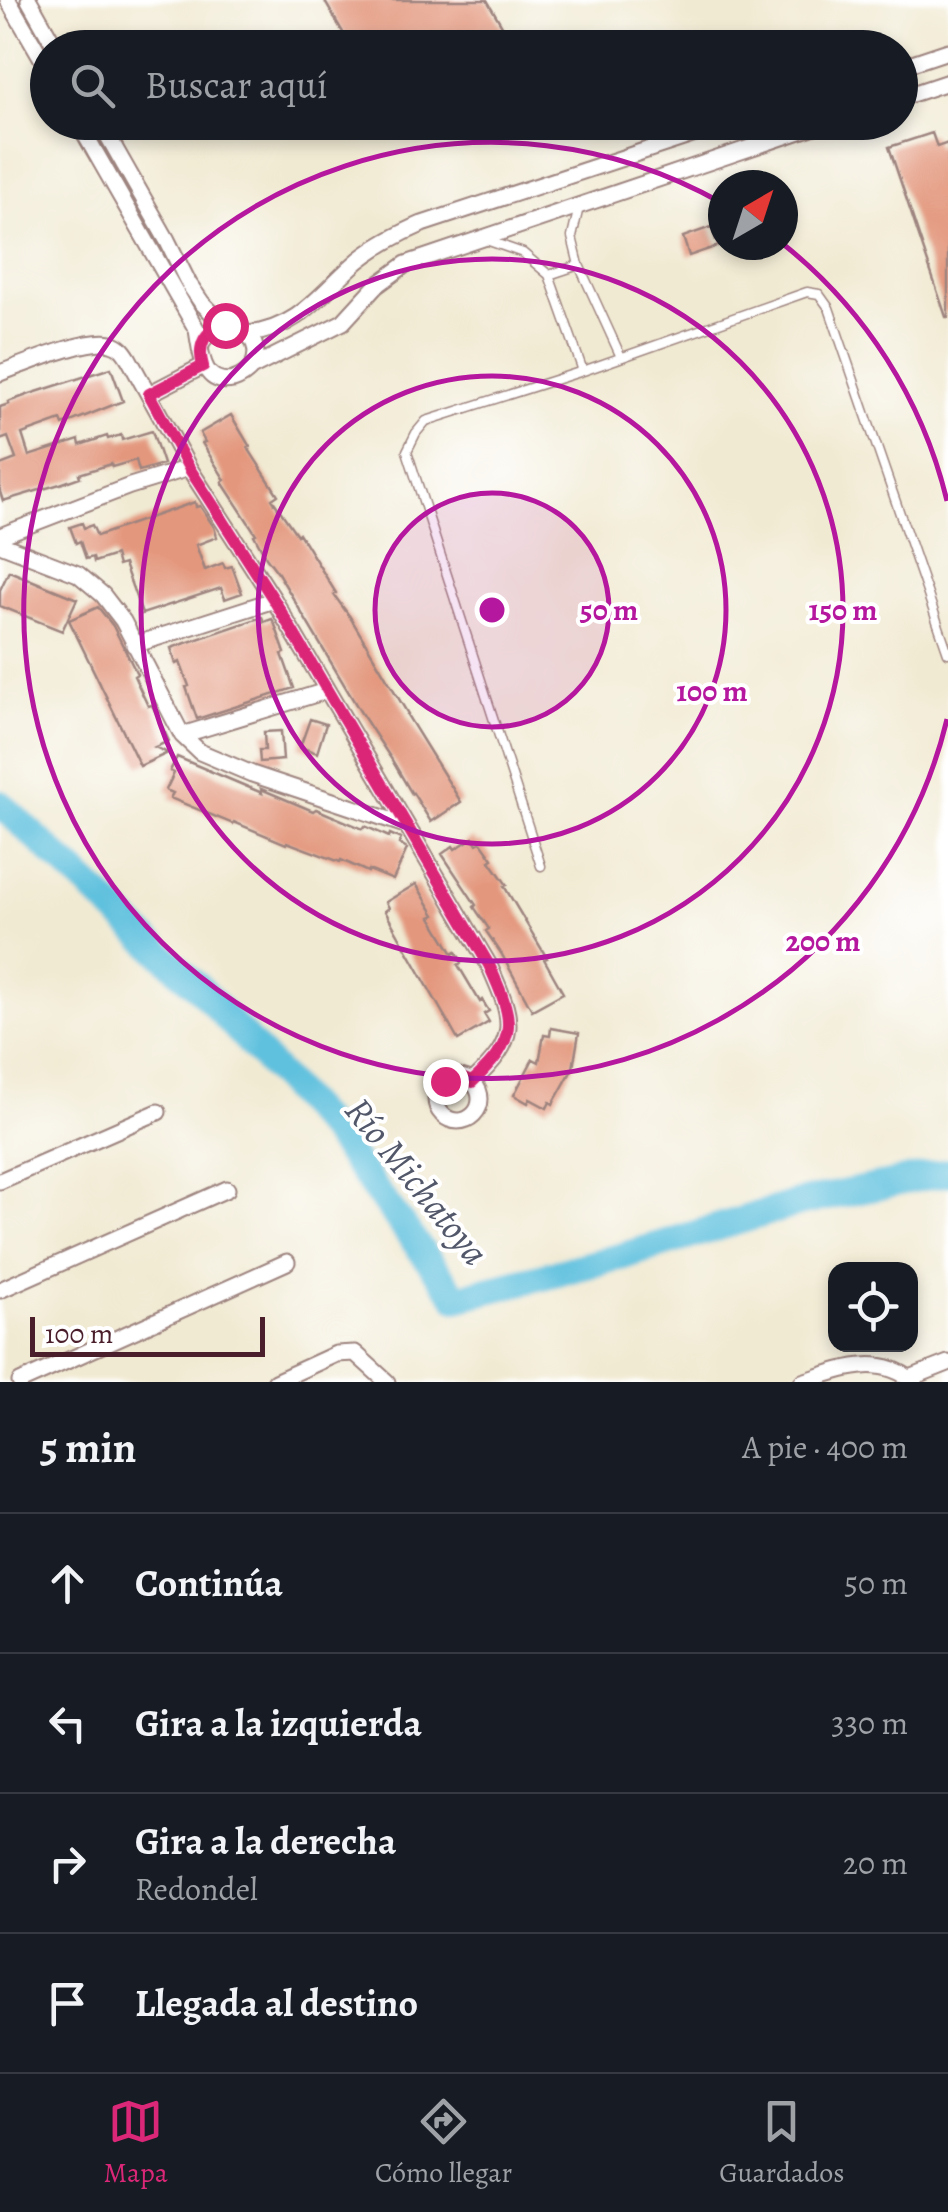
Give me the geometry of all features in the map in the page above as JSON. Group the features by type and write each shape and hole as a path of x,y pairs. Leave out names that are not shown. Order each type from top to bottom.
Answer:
{"street":[{"path":"8,0 30,38"},
{"path":"29,0 46,30"},
{"path":"918,61 948,52"},
{"path":"918,92 948,82"},
{"path":"88,140 197,330 203,366 217,379 226,380 236,380 251,368 342,322 376,286 406,264 773,140"},
{"path":"110,140 196,294 216,317 241,330 255,351 251,368"},
{"path":"200,348 216,328 262,333 299,318 359,260 388,239 422,224 677,140"},
{"path":"0,372 88,344 108,342 121,347 189,468 274,600 489,965 507,1005 507,1037 492,1064 472,1082"},
{"path":"149,394 203,366"},
{"path":"0,536 130,486 189,468"},
{"path":"0,544 78,574 103,595 123,622 182,735 200,752 252,774 405,825"},
{"path":"134,645 274,600"},
{"path":"182,735 326,691"},
{"path":"0,1181 158,1112"},
{"path":"0,1290 227,1189"},
{"path":"20,1382 287,1262"},
{"path":"275,1382 336,1354 356,1353 387,1382"},
{"path":"802,1382 858,1365 881,1365 912,1380 948,1363"}],"lane":[{"path":"579,207 572,237 578,266 621,357"},
{"path":"482,238 522,253 549,275 584,371"},
{"path":"549,275 578,266"},
{"path":"542,866 408,451 426,421 584,371 807,292 819,294 829,308 948,653"}],"building":[{"path":"324,0 487,0 504,30 342,30"},
{"path":"932,133 937,147 948,143 948,317 889,147"},
{"path":"708,228 708,249 689,256 683,237"},
{"path":"111,368 123,401 63,425 61,420 22,434 29,456 79,440 80,445 121,435 122,440 152,431 163,464 139,471 136,460 112,467 111,464 3,501 0,465 16,459 8,437 0,440 0,407"},
{"path":"231,415 278,495 272,499 299,533 461,802 431,822 266,557 202,443 205,442 200,433"},
{"path":"195,502 217,537 196,545 205,570 223,563 225,568 232,566 242,593 225,599 221,588 142,614 124,564 118,566 115,555 94,562 93,557 86,559 70,527 92,525 97,536"},
{"path":"9,571 77,599 62,631 0,606 0,590"},
{"path":"98,607 113,626 148,706 152,705 169,741 155,747 168,753 140,766 69,620"},
{"path":"262,617 264,622 274,622 294,688 197,719 186,687 189,686 171,648"},
{"path":"310,719 326,724 317,753 300,747"},
{"path":"281,731 283,760 260,762 259,750 265,750 264,732"},
{"path":"177,757 262,793 261,789 363,829 365,826 401,839 399,844 407,849 393,880 286,844 170,798 173,793 166,790"},
{"path":"473,838 477,844 481,842 493,859 490,861 507,885 504,886 563,993 532,1010 486,931 489,929 476,905 442,854"},
{"path":"416,884 435,915 431,917 462,962 458,965 489,1011 484,1014 489,1022 458,1040 385,911 389,908 386,902"},
{"path":"551,1028 579,1033 573,1068 547,1108 514,1095 533,1059 539,1062 544,1035 550,1036"}],"waterway":[{"name":"Río Michatoya","path":"0,804 201,990 334,1135 457,1298 623,1256 798,1203 948,1172"}],"route":[{"path":"225,325 209,332 203,340 203,366 149,394 189,468 274,600 489,965 507,1005 507,1037 492,1064 472,1082 459,1077 445,1081"}]}
